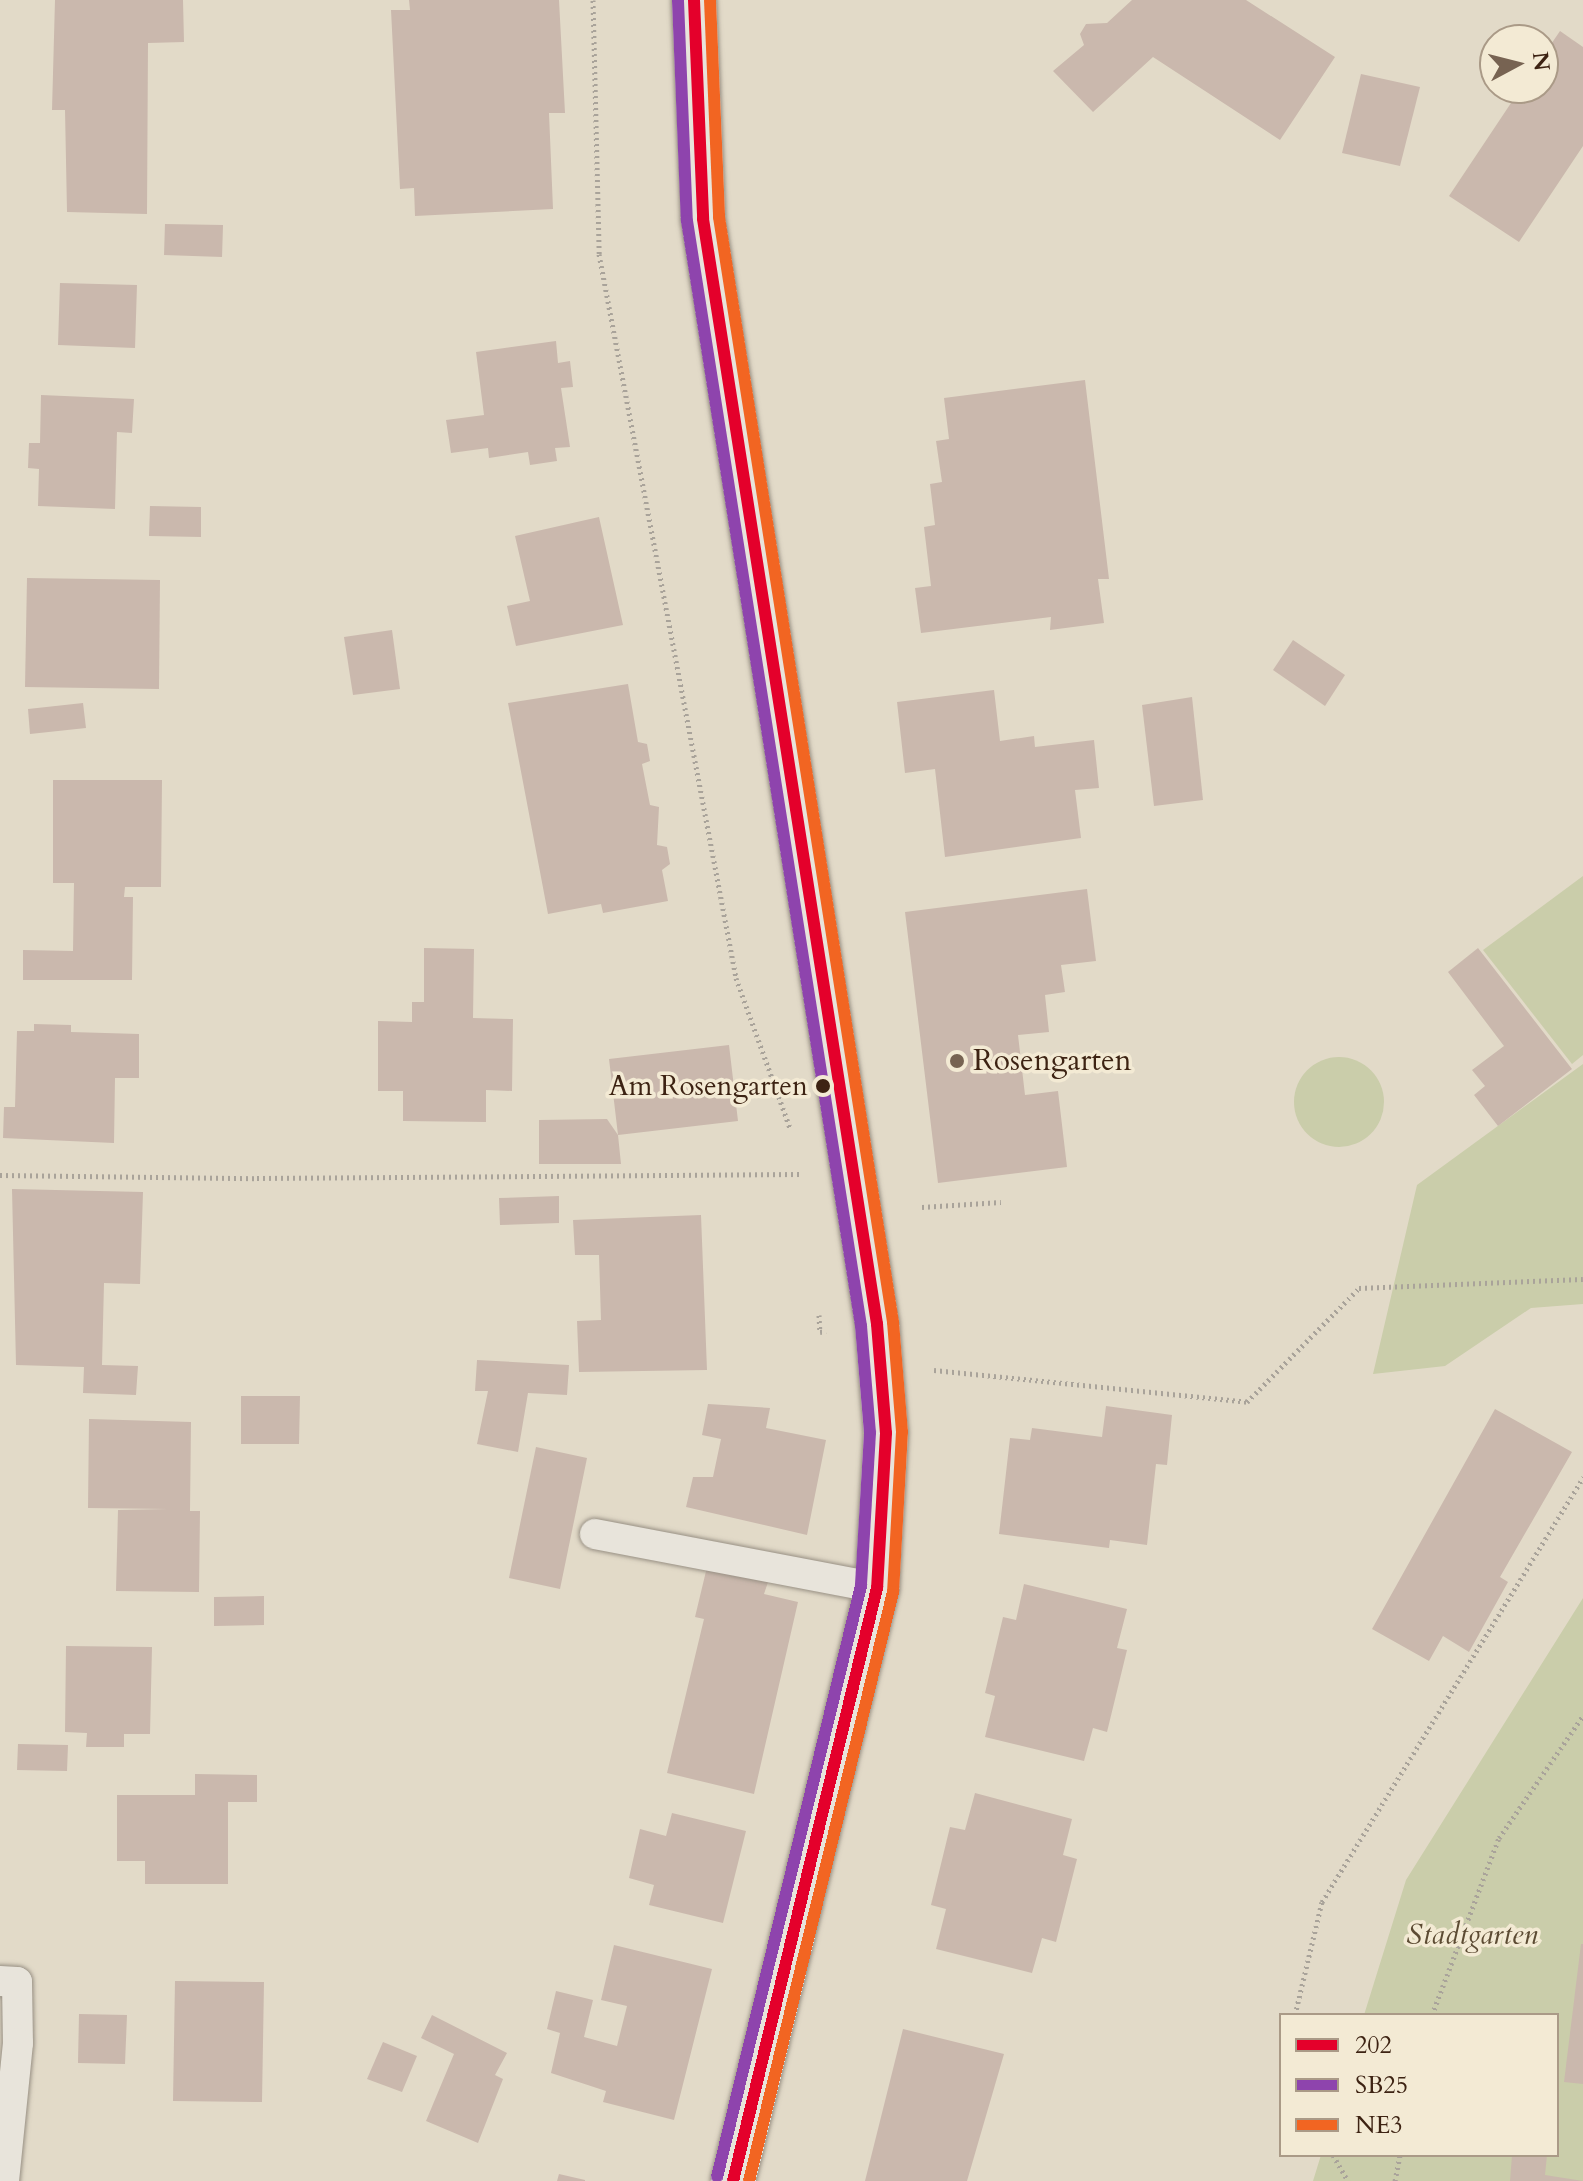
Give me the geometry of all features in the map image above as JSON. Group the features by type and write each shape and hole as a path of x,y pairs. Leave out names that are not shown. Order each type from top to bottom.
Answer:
{"main road":[{"path":"694,0 703,219 769,667 877,1324 886,1433 877,1588 733,2181"}],"lane":[{"path":"595,1534 877,1588"},
{"path":"0,1981 17,1982 18,2043 4,2181"}],"path":[{"path":"593,0 599,254 736,978 791,1132"},
{"path":"0,1175 257,1178 807,1174 802,1160"},
{"path":"922,1207 1001,1202"},
{"path":"933,1370 1247,1402 1359,1288 1583,1279"},
{"path":"1295,2013 1322,1902 1583,1477"},
{"path":"1433,2013 1499,1838 1583,1716"},
{"path":"1334,2157 1348,2181"},
{"path":"1395,2181 1400,2157"}],"green space":[{"path":"1583,876 1583,1055 1572,1064 1483,950"},
{"path":"1339,1057 1356,1060 1371,1070 1381,1085 1384,1102 1381,1119 1371,1134 1356,1144 1339,1147 1322,1144 1307,1134 1297,1119 1294,1102 1297,1085 1307,1070 1322,1060"},
{"path":"1583,1064 1583,1304 1531,1308 1445,1366 1373,1374 1417,1185"},
{"name":"Stadtgarten","path":"1583,1598 1583,2181 1313,2181 1320,2157 1559,2157 1559,2013 1365,2013 1406,1880"}],"building":[{"path":"55,0 183,0 184,42 148,43 147,214 67,212 65,110 52,110"},
{"path":"409,0 559,0 565,113 549,113 553,209 415,216 414,188 400,189 391,10 410,10"},
{"path":"1132,0 1246,0 1335,57 1280,140 1153,57 1093,112 1053,71 1084,45 1080,34 1086,24 1107,23"},
{"path":"1559,32 1583,47 1583,146 1519,242 1449,196 1510,104 1559,104"},
{"path":"1361,74 1420,87 1400,166 1342,153"},
{"path":"165,224 223,225 222,257 164,255"},
{"path":"60,283 137,285 135,348 58,345"},
{"path":"556,341 558,363 570,361 573,387 561,388 570,447 555,448 557,461 530,465 528,452 489,458 488,448 451,453 446,420 484,415 476,352"},
{"path":"1085,380 1109,579 1098,579 1104,623 1050,630 1051,617 921,633 915,588 931,586 924,527 935,525 930,484 942,482 936,441 949,439 944,398"},
{"path":"41,395 134,399 132,433 117,432 115,509 38,506 39,469 28,468 29,443 40,443"},
{"path":"150,506 201,507 201,537 149,536"},
{"path":"599,517 623,625 516,646 507,606 530,601 515,536"},
{"path":"27,578 160,580 159,689 25,687"},
{"path":"392,630 400,689 353,695 344,637"},
{"path":"1293,640 1345,675 1325,706 1273,670"},
{"path":"628,684 638,742 647,744 650,761 642,764 650,805 659,807 657,845 667,847 670,864 662,870 668,901 603,913 601,904 548,914 508,703"},
{"path":"994,690 1000,741 1034,736 1035,747 1094,740 1099,788 1075,790 1081,838 945,857 935,769 905,773 897,702"},
{"path":"1192,697 1203,800 1154,806 1142,705"},
{"path":"83,703 86,728 30,734 28,709"},
{"path":"53,780 162,780 161,887 125,887 124,897 133,897 132,980 23,980 23,950 73,951 74,883 53,883"},
{"path":"1087,889 1096,961 1061,965 1065,992 1045,995 1049,1032 1018,1035 1025,1095 1058,1091 1067,1167 938,1183 905,912"},
{"path":"424,948 474,949 473,1018 513,1019 512,1091 486,1090 486,1122 403,1121 403,1091 378,1091 378,1021 412,1022 412,1002 424,1002"},
{"path":"1478,948 1572,1069 1498,1126 1474,1095 1485,1086 1472,1070 1504,1046 1448,972"},
{"path":"34,1024 71,1025 71,1032 139,1034 139,1078 115,1078 114,1143 3,1138 4,1107 15,1107 17,1031 34,1031"},
{"path":"729,1045 738,1121 618,1135 609,1059"},
{"path":"607,1119 618,1135 621,1164 539,1164 539,1120"},
{"path":"12,1189 143,1192 140,1284 104,1283 102,1365 138,1366 136,1395 83,1393 84,1367 16,1365"},
{"path":"559,1196 559,1223 500,1225 499,1198"},
{"path":"701,1215 707,1370 579,1372 577,1321 601,1320 599,1255 575,1255 573,1220"},
{"path":"477,1360 569,1365 567,1395 528,1393 518,1452 477,1444 488,1391 475,1391"},
{"path":"241,1396 300,1396 299,1444 241,1444"},
{"path":"708,1404 770,1408 766,1428 826,1440 807,1535 686,1507 693,1477 713,1477 721,1439 702,1435"},
{"path":"1106,1406 1172,1415 1167,1465 1156,1464 1147,1545 1110,1540 1109,1548 999,1534 1010,1438 1030,1440 1032,1428 1102,1437"},
{"path":"1495,1409 1572,1452 1500,1577 1508,1582 1469,1652 1443,1636 1429,1661 1372,1629"},
{"path":"89,1419 191,1422 190,1511 200,1511 199,1592 116,1591 118,1510 168,1509 88,1508"},
{"path":"536,1447 587,1458 560,1589 509,1578"},
{"path":"707,1567 768,1582 764,1594 798,1602 754,1794 667,1773 704,1619 695,1617"},
{"path":"1024,1584 1127,1609 1117,1648 1127,1650 1107,1732 1093,1728 1084,1761 985,1737 995,1696 985,1693 1003,1617 1016,1620"},
{"path":"264,1596 264,1625 214,1626 214,1597"},
{"path":"66,1646 152,1647 150,1734 124,1734 124,1747 86,1747 87,1733 65,1732"},
{"path":"18,1744 68,1745 67,1771 17,1770"},
{"path":"195,1774 257,1775 257,1802 228,1802 228,1884 145,1884 145,1861 117,1861 117,1795 195,1795"},
{"path":"975,1793 1072,1819 1063,1855 1077,1859 1056,1942 1042,1938 1032,1973 936,1949 946,1909 931,1905 950,1827 965,1830"},
{"path":"672,1813 746,1831 723,1923 649,1905 654,1885 629,1878 640,1829 666,1836"},
{"path":"1583,1944 1583,2084 1564,2082"},
{"path":"614,1945 712,1969 674,2120 603,2102 606,2091 551,2073 560,2033 547,2029 556,1991 593,2000 584,2037 617,2046 627,2006 601,2000"},
{"path":"175,1981 264,1982 262,2102 173,2101"},
{"path":"79,2014 127,2015 125,2064 78,2063"},
{"path":"432,2015 507,2053 495,2075 503,2079 478,2143 426,2121 454,2054 421,2038"},
{"path":"903,2029 1004,2054 967,2181 865,2181"},
{"path":"383,2042 417,2056 402,2092 367,2079"},
{"path":"1512,2157 1547,2157 1545,2175 1583,2181 1510,2181"},
{"path":"559,2174 585,2180 585,2181 557,2181"}],"transit line":[{"name":"202","path":"694,0 703,219 877,1324 886,1433 877,1588 733,2181"},
{"name":"NE3","path":"710,0 719,217 893,1322 902,1432 893,1592 749,2181"},
{"name":"SB25","path":"678,1 687,221 861,1326 870,1433 861,1586 717,2177"}],"place":[{"name":"Rosengarten","path":"957,1061"},
{"name":"Am Rosengarten","path":"823,1086"}]}
